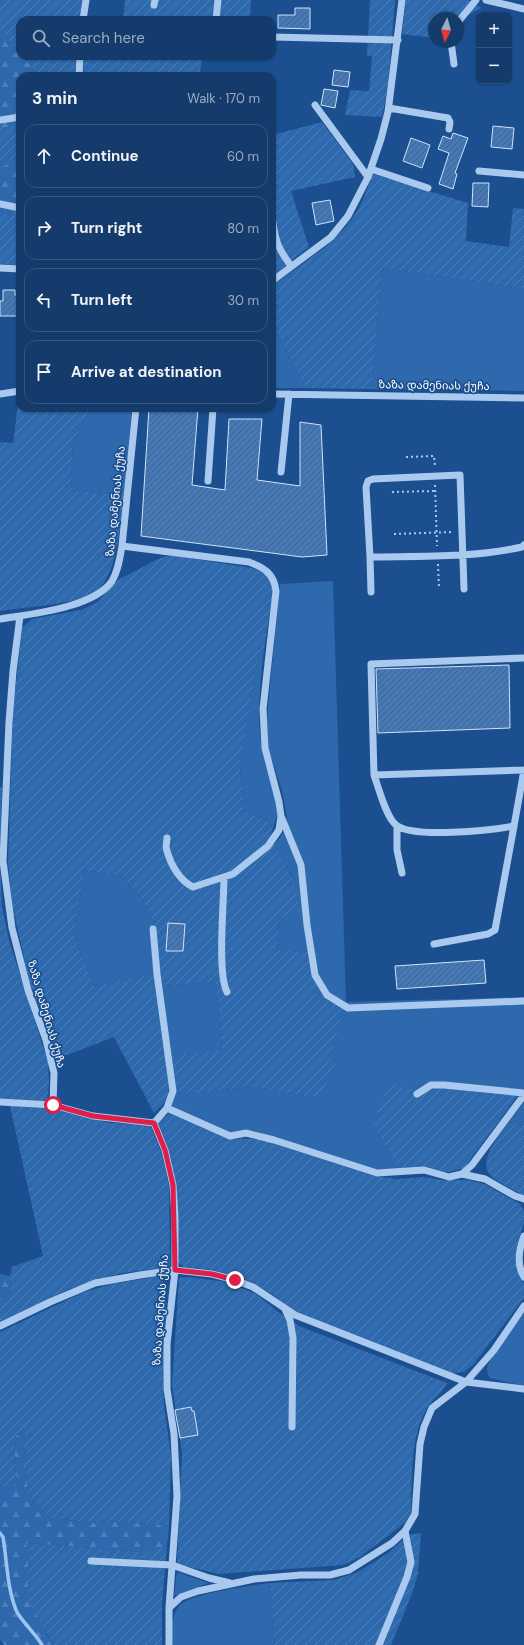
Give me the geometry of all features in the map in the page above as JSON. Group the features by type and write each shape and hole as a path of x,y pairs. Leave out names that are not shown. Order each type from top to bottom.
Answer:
{"street":[{"path":"84,16 86,0"},
{"path":"216,16 218,0"},
{"path":"276,278 331,237 348,216 368,177 381,139 389,108 402,0"},
{"path":"464,15 476,0"},
{"path":"486,0 524,9"},
{"path":"276,38 398,40"},
{"path":"453,48 454,64"},
{"path":"79,72 80,60"},
{"path":"315,105 368,177"},
{"path":"389,108 448,118 450,122 449,129"},
{"path":"0,120 16,118"},
{"path":"371,169 428,188"},
{"path":"479,171 524,175"},
{"path":"0,204 16,207"},
{"path":"276,241 291,266"},
{"path":"0,268 16,269"},
{"path":"0,394 16,392"},
{"name":"ზაზა დამენიას ქუჩა","path":"276,394 524,398"},
{"path":"280,472 289,394"},
{"name":"ზაზა დამენიას ქუჩა","path":"53,1105 54,1073 46,1040 28,990 12,928 3,861 4,783 12,678 20,616 80,604 95,597 111,582 118,566 122,546 136,412"},
{"path":"208,481 213,412"},
{"path":"372,592 366,486 368,481 373,479 435,476 460,476 464,589"},
{"path":"370,557 496,553 522,547 524,544"},
{"path":"122,546 249,562 263,567 275,582 276,591 263,709 262,726 264,748 279,802 281,816 301,865 315,975 327,994 348,1008 524,1001"},
{"path":"0,619 20,616"},
{"path":"514,826 472,831 420,832 397,826 389,816 374,776 371,664 524,658"},
{"path":"374,776 524,770 495,930 488,934 434,944"},
{"path":"167,838 166,850 178,874 186,884 193,887 233,874 268,846 279,830 281,816"},
{"path":"397,826 397,850 402,873"},
{"path":"224,877 222,969 224,985 227,992"},
{"path":"0,1102 53,1105 93,1116 154,1123 167,1108 174,1091 157,974 153,929"},
{"path":"416,1094 431,1085 444,1085 524,1094 472,1165 462,1174"},
{"path":"167,1108 230,1136 246,1133 274,1140 377,1173 424,1170 449,1177 462,1174 485,1179 515,1196 524,1199"},
{"name":"ზაზა დამენიას ქუჩა","path":"154,1123 165,1150 173,1185 175,1270 167,1344 167,1390 174,1434 177,1496 169,1608 169,1645"},
{"path":"524,1236 520,1247 519,1264 524,1277"},
{"path":"0,1326 50,1302 95,1284 175,1270 212,1274 235,1280 253,1287 295,1315 466,1382 524,1389"},
{"path":"169,1608 181,1597 198,1591 234,1583 254,1579 301,1575 330,1575 349,1570 392,1543 405,1530 415,1514 420,1444 424,1427 432,1408 466,1382 494,1350 524,1306"},
{"path":"285,1309 290,1320 293,1338 292,1427"},
{"path":"379,1645 407,1577 411,1562 405,1530"},
{"path":"91,1561 172,1565 208,1578 234,1583"}],"path":[{"path":"406,456 434,456 438,588"},
{"path":"392,492 435,491"},
{"path":"394,534 462,532"}],"green space":[{"path":"0,0 83,0 81,16 16,16 16,48 0,30"},
{"path":"125,0 251,0 250,16 123,16"},
{"path":"370,0 395,0 388,86 382,117 345,115 350,90 369,91 372,56 367,56"},
{"path":"406,0 468,0 482,8 464,16 464,12 428,12 428,37 402,34"},
{"path":"0,30 16,48 16,60 26,60 32,67 33,72 16,72 16,127 0,127"},
{"path":"26,60 76,60 75,72 33,72 32,67"},
{"path":"84,60 202,60 200,72 83,72"},
{"path":"322,122 353,164 355,177 291,191 309,247 276,273 276,134"},
{"path":"0,127 16,127 16,156 0,170"},
{"path":"16,156 16,215 10,213 0,215 0,170"},
{"path":"373,174 468,203 466,241 509,247 513,208 524,209 524,289 382,268 372,389 306,388 276,331 276,283 316,254 337,236 354,216 360,206"},
{"path":"10,213 16,215 16,265 0,264 0,215"},
{"path":"382,268 524,289 524,391 372,389"},
{"path":"276,331 306,388 276,388"},
{"path":"17,412 89,412 73,442 71,490 124,495 117,548 109,574 103,585 95,593 88,597 35,607 0,611 0,442 13,443"},
{"path":"89,412 132,412 124,495 71,490 73,442"},
{"path":"170,555 252,568 267,576 272,586 273,591 263,657 258,657 240,767 244,810 267,820 273,828 270,837 294,880 300,911 279,919 277,948 317,953 317,1001 346,1002 330,1058 337,1061 321,1098 248,1087 183,1095 176,1089 172,1056 222,1051 216,982 161,986 156,927 142,899 121,876 84,870 74,936 94,986 154,974 169,1079 169,1091 165,1102 154,1113 114,1037 54,1060 44,1021 29,981 12,903 8,864 13,710 22,628 32,619 81,610 98,602 118,580 158,559"},
{"path":"333,581 346,1002 524,997 524,1088 522,1090 425,1084 412,1090 399,1169 375,1169 246,1129 228,1133 172,1107 176,1089 183,1095 248,1087 321,1098 337,1061 330,1058 317,1001 317,953 277,948 279,919 294,879 274,845 285,830 287,817 282,790 268,748 267,716 280,584"},
{"path":"258,656 263,657 259,703 260,738 277,808 277,816 273,828 267,820 244,810 240,767"},
{"path":"0,787 2,787 0,860"},
{"path":"0,860 2,907 9,940 48,1062 49,1084 47,1101 0,1099"},
{"path":"84,870 121,876 142,899 156,927 149,927 154,974 94,986 74,936"},
{"path":"216,982 222,1052 172,1056 161,986"},
{"path":"390,1081 412,1090 425,1084 444,1081 522,1090 464,1168 448,1172 432,1172 399,1169 373,1123"},
{"path":"524,1101 524,1125 509,1122"},
{"path":"10,1106 55,1109 110,1123 150,1125 162,1154 169,1186 170,1267 122,1273 69,1289 0,1322 0,1299 11,1293 10,1276 12,1267 43,1256"},
{"path":"169,1113 226,1138 259,1139 374,1176 397,1179 423,1177 442,1180 468,1180 484,1184 520,1204 524,1211 524,1223 517,1245 516,1260 519,1276 524,1283 524,1298 473,1365 464,1372 452,1373 305,1316 288,1307 275,1296 250,1281 214,1270 184,1267 177,1262 176,1183 168,1147 158,1123"},
{"path":"509,1122 524,1125 524,1196 503,1185 492,1177 487,1171 486,1164 491,1149"},
{"path":"0,1274 10,1276 11,1293 0,1299"},
{"path":"154,1277 159,1278 165,1284 167,1289 163,1386 164,1406 171,1456 169,1526 117,1521 96,1523 51,1518 28,1496 24,1430 14,1438 17,1488 0,1486 0,1332 84,1292 112,1284"},
{"path":"187,1277 226,1282 256,1294 299,1326 447,1383 426,1410 417,1433 414,1446 411,1513 406,1522 360,1557 343,1565 219,1574 177,1564 182,1453 172,1385 179,1278"},
{"path":"524,1313 524,1386 490,1378 487,1369 492,1356"},
{"path":"24,1430 28,1496 51,1518 96,1523 117,1521 169,1526 167,1546 143,1552 26,1543 29,1555 27,1576 46,1633 53,1645 4,1645 0,1640 0,1486 17,1488 14,1438"},
{"path":"421,1533 418,1573 413,1591 391,1645 275,1645 269,1583 334,1580 356,1573 387,1554 408,1535"},
{"path":"26,1543 143,1552 167,1546 162,1604 162,1645 53,1645 28,1599 27,1576 29,1555"},
{"path":"177,1572 209,1583 174,1596"},
{"path":"269,1583 275,1645 173,1645 172,1630 174,1615 179,1606 185,1601 195,1597 235,1588"}],"building":[{"path":"295,8 310,8 310,29 278,28 278,15 295,15"},
{"path":"334,70 350,72 348,87 332,85"},
{"path":"324,89 338,91 335,108 321,105"},
{"path":"493,126 514,128 512,149 491,147"},
{"path":"453,133 468,138 455,173 457,174 453,189 439,184 449,153 438,149 443,136 451,139"},
{"path":"411,138 430,145 422,168 403,161"},
{"path":"473,183 489,183 488,207 472,206"},
{"path":"330,200 334,221 316,225 312,203"},
{"path":"3,290 15,290 16,316 0,316 0,301 3,301"},
{"path":"149,412 198,412 192,485 225,490 229,419 262,419 257,480 300,486 300,422 321,425 327,555 302,557 141,536"},
{"path":"509,665 510,728 378,733 376,669"},
{"path":"168,923 185,924 183,951 166,951"},
{"path":"484,960 486,983 397,989 395,966"},
{"path":"191,1407 192,1411 194,1411 198,1435 180,1438 175,1410"}],"waterway":[{"path":"0,1533 3,1537 9,1583 16,1610 42,1645"}],"route":[{"path":"53,1105 93,1116 154,1123 165,1150 173,1185 175,1217 175,1270 212,1274 235,1280"}]}
